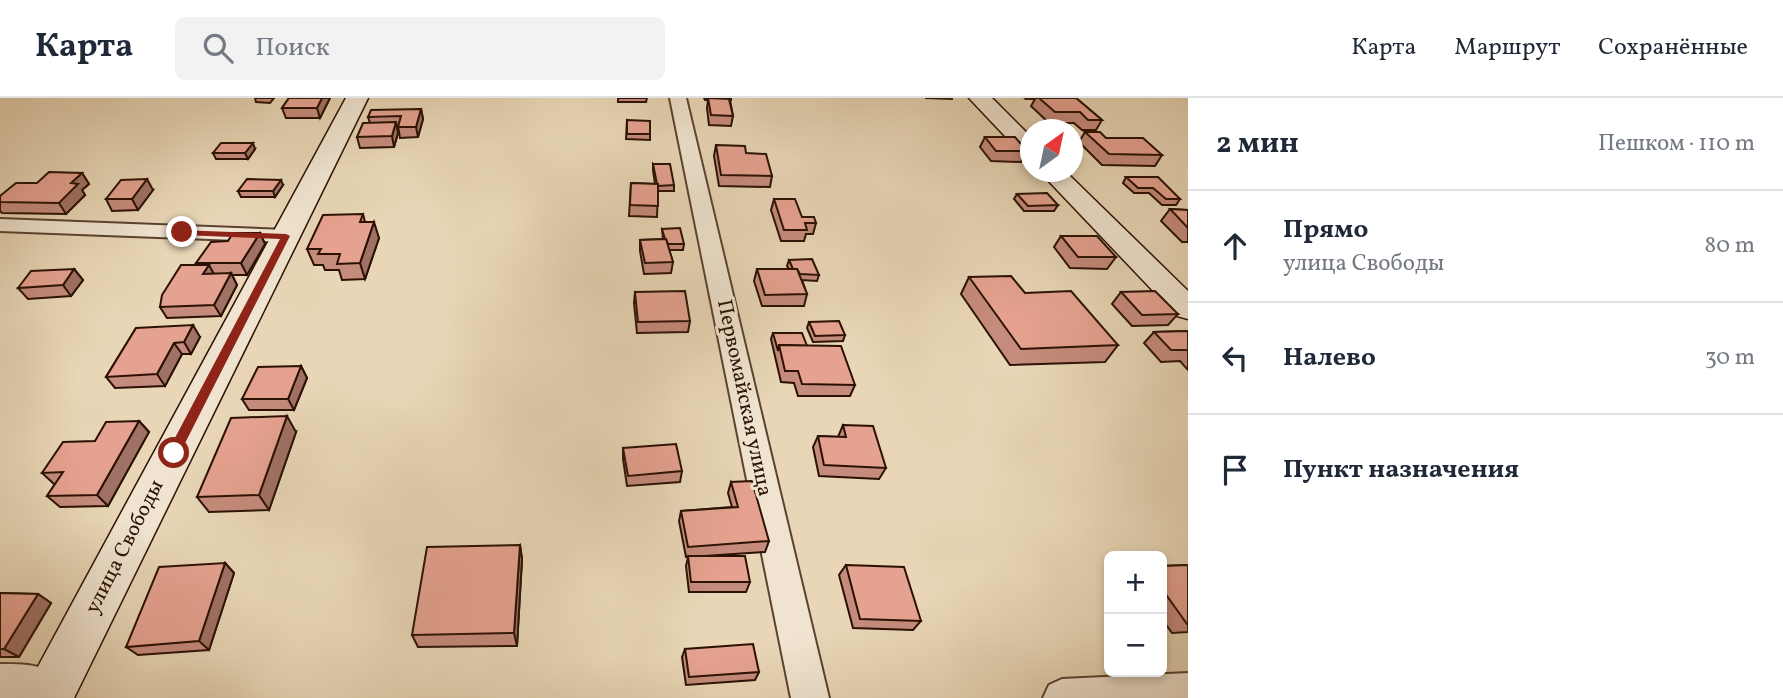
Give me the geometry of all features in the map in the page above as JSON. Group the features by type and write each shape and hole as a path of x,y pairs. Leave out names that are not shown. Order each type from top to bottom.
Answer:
{"main road":[{"name":"улица Свободы","path":"49,697 357,98"},
{"path":"980,98 1020,138"},
{"path":"1062,182 1188,309"}],"street":[{"name":"Первомайская улица","path":"678,98 810,698"},
{"path":"0,225 286,236"},
{"path":"0,682 33,682 49,697"},
{"path":"1062,698 1188,692"}],"building":[{"path":"289,98 322,98 317,108 282,108"},
{"path":"708,98 729,99 733,116 711,115"},
{"path":"1039,98 1076,98 1102,120 1088,120 1080,112 1055,112"},
{"path":"421,109 416,127 398,127 401,116 368,117 371,110"},
{"path":"627,120 650,121 650,134 627,134"},
{"path":"396,122 392,136 357,137 363,123"},
{"path":"1085,132 1100,132 1106,138 1143,138 1162,155 1109,154"},
{"path":"985,137 1015,137 1020,143 1020,151 996,151"},
{"path":"221,143 253,143 245,153 213,153"},
{"path":"716,145 745,146 746,153 766,154 772,176 721,175"},
{"path":"653,164 670,164 674,185 658,186"},
{"path":"49,172 82,173 71,183 78,184 59,203 0,202 0,196 16,183 37,183"},
{"path":"1126,177 1158,177 1180,199 1166,199 1153,188 1138,188"},
{"path":"147,179 132,199 106,199 121,180"},
{"path":"247,179 281,180 273,191 238,191"},
{"path":"631,183 658,184 658,206 630,205"},
{"path":"1047,193 1058,205 1028,206 1017,194"},
{"path":"774,199 795,199 802,217 814,217 816,223 805,223 807,230 784,230"},
{"path":"1170,209 1188,210 1188,228"},
{"path":"363,214 360,222 374,222 360,263 337,264 340,254 318,254 321,249 307,249 323,215"},
{"path":"680,228 684,244 668,244 662,229"},
{"path":"233,233 260,233 241,263 196,263 211,242 228,241"},
{"path":"1061,236 1097,236 1116,257 1078,257"},
{"path":"666,239 673,262 645,263 640,240"},
{"path":"812,259 819,275 800,274 797,269 793,269 789,260"},
{"path":"181,265 209,265 203,274 231,273 214,305 160,307 162,295"},
{"path":"74,269 63,285 18,288 31,271"},
{"path":"757,269 797,269 807,294 765,295"},
{"path":"1011,276 1025,293 1071,291 1118,345 1021,349 969,277"},
{"path":"685,291 690,321 638,322 635,292"},
{"path":"1155,291 1178,314 1142,315 1121,292"},
{"path":"839,321 845,335 815,336 809,322"},
{"path":"193,325 184,342 174,343 157,374 106,377 136,328"},
{"path":"1188,331 1188,350 1171,350 1154,332"},
{"path":"773,333 802,333 807,346 779,345 778,351"},
{"path":"779,345 841,346 855,385 802,384 798,371 785,371"},
{"path":"301,366 288,399 242,399 258,367"},
{"path":"287,416 259,495 197,497 231,418"},
{"path":"139,421 97,495 47,496 63,472 42,473 63,442 95,441 106,422"},
{"path":"843,425 873,426 886,468 824,465 818,436 846,437"},
{"path":"676,444 682,471 628,476 623,448"},
{"path":"752,481 769,541 688,547 681,511 738,507 731,482"},
{"path":"520,545 514,633 412,635 427,547"},
{"path":"688,556 745,556 750,582 691,582"},
{"path":"225,563 199,641 126,647 159,567"},
{"path":"846,565 904,567 921,621 860,619"},
{"path":"1188,565 1188,624 1167,596 1167,566"},
{"path":"0,593 38,594 4,649 0,649"},
{"path":"753,644 759,672 689,677 685,649"}],"route":[{"path":"174,453 286,236 182,232"}]}
